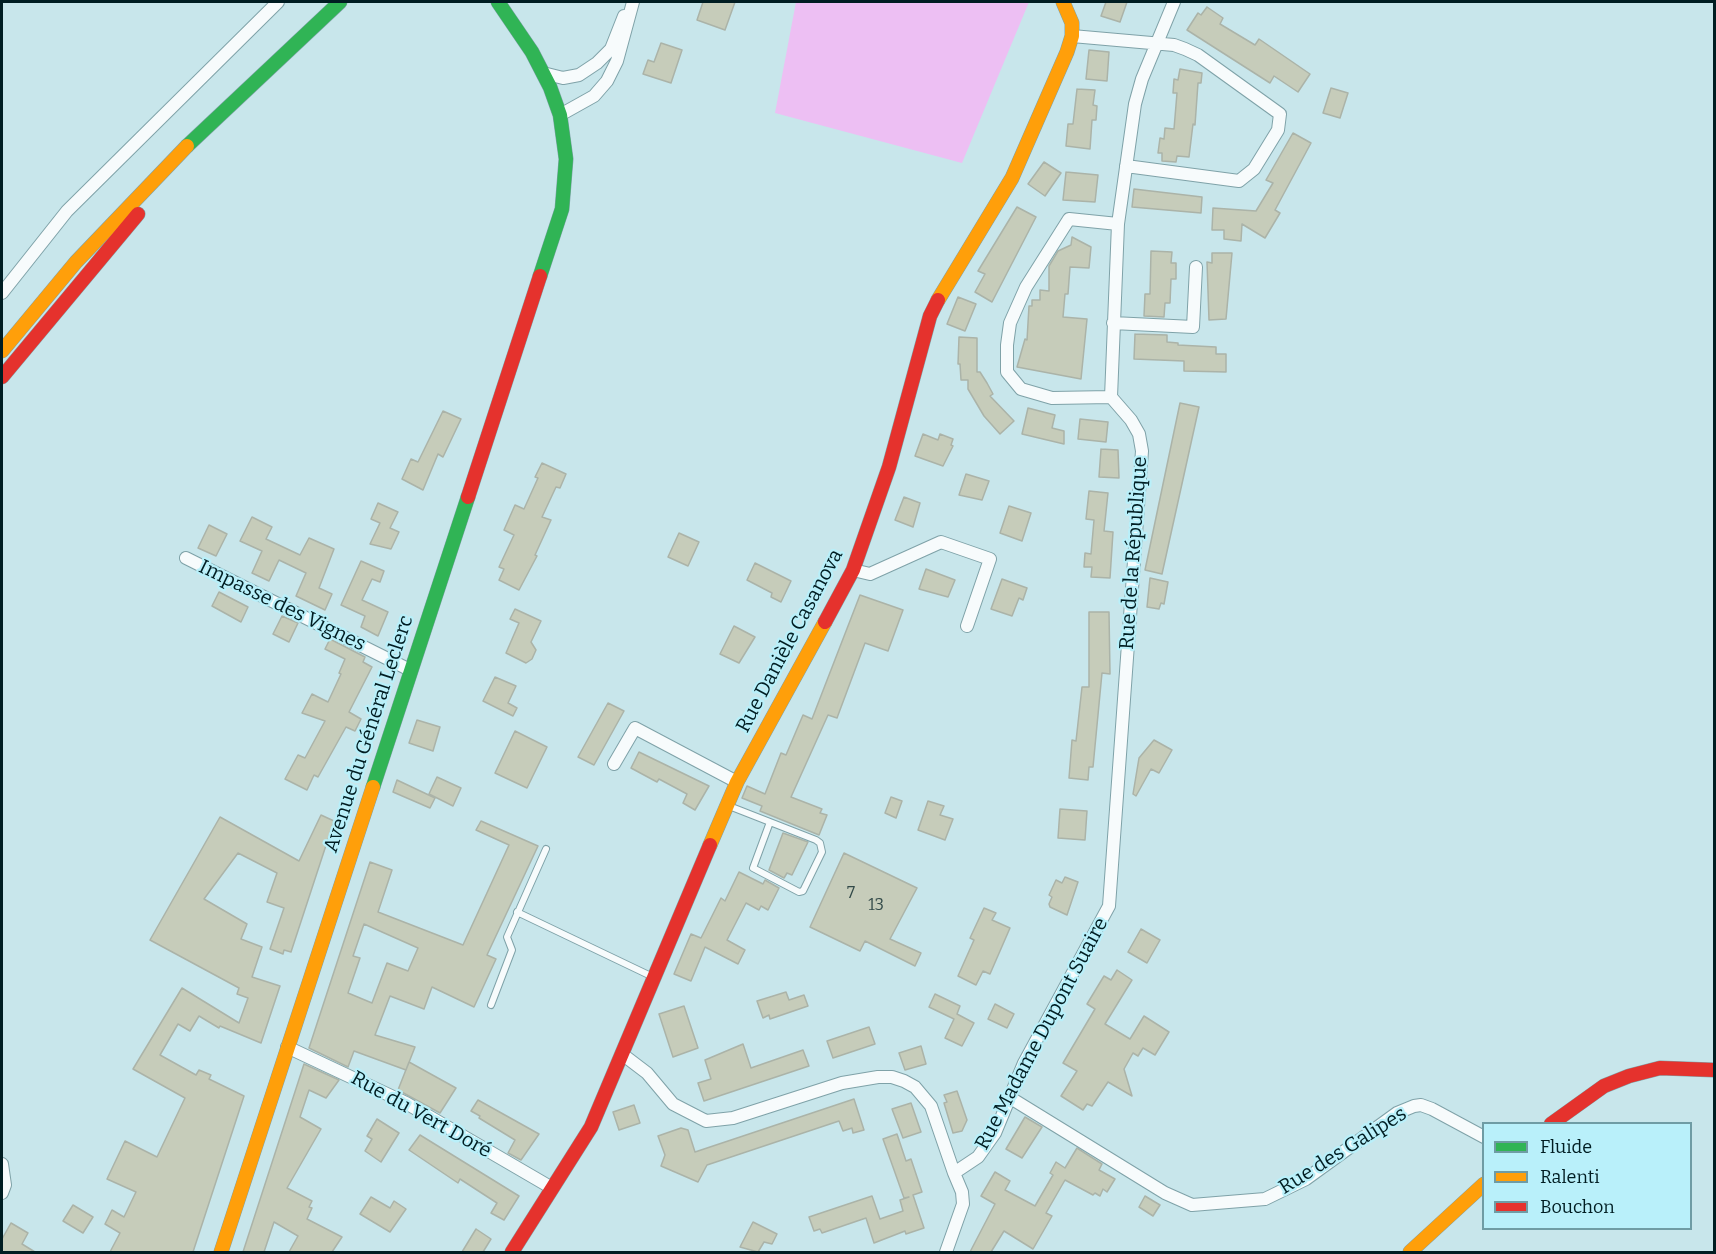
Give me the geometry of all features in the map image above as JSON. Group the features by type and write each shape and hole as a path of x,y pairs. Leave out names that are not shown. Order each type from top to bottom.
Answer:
{"main road":[{"path":"2,351 128,206 340,2"},
{"name":"Avenue du Général Leclerc","path":"221,1252 410,670 557,228 566,179 558,108 543,73 498,2"},
{"path":"1063,2 1072,24 1072,36"},
{"name":"Rue Danièle Casanova","path":"512,1252 591,1127 737,782 853,570 889,467 930,316 948,282 1012,178 1072,36"},
{"path":"2,377 139,213 189,148"},
{"path":"1554,1122 1604,1086 1629,1076 1660,1068 1714,1070"},
{"path":"1410,1252 1482,1186"}],"street":[{"path":"2,293 67,211 278,2"},
{"path":"543,73 563,78 579,75 597,63 611,49 632,2"},
{"path":"558,108 594,96 607,81 617,61 632,2"},
{"path":"1118,224 1069,219 1026,287 1010,323 1007,345 1007,372 1022,389 1052,398 1112,397 1118,224 1135,104 1154,44 1174,2"},
{"path":"1072,36 1174,45 1198,55 1276,109 1280,123 1254,169 1239,181 1126,166"},
{"path":"1113,323 1193,327 1196,267"},
{"name":"Rue de la République","path":"1109,906 1142,451 1139,434 1112,397"},
{"path":"853,570 870,574 941,542 990,559 967,626"},
{"name":"Impasse des Vignes","path":"186,558 410,670"},
{"path":"614,764 635,728 737,782"},
{"name":"Rue Madame Dupont Suaire","path":"954,1173 978,1157 995,1133 1024,1063 1109,906"},
{"name":"Rue du Vert Doré","path":"287,1047 406,1104 552,1188"},
{"path":"622,1054 647,1073 673,1104 693,1117 706,1121 733,1118 843,1083 878,1077 904,1081 915,1087 931,1106 962,1192 963,1204 946,1252"},
{"name":"Rue des Galipes","path":"1009,1097 1165,1193 1192,1205 1230,1204 1265,1199 1306,1179 1397,1113 1414,1106 1421,1105 1432,1109 1482,1136"},
{"path":"2,1164 5,1185 2,1193"}],"lane":[{"path":"727,805 816,840 822,847 822,852 803,891 753,868 770,822"},
{"path":"491,1005 512,950 507,937 546,849"},
{"path":"517,912 654,977"}],"shaded area":[{"path":"796,2 1029,2 962,163 775,113"}],"building":[{"path":"703,2 735,2 725,30 697,20"},
{"path":"1106,2 1127,2 1120,22 1101,16"},
{"path":"1207,7 1223,18 1220,24 1255,45 1259,39 1310,74 1298,92 1274,76 1270,83 1187,30 1198,13 1201,15"},
{"path":"661,43 682,50 671,83 643,74 648,60 654,62"},
{"path":"1089,50 1109,52 1107,81 1086,79"},
{"path":"1180,69 1202,73 1201,83 1198,83 1195,125 1193,124 1189,157 1177,156 1176,162 1162,161 1162,153 1158,153 1160,138 1164,139 1165,128 1174,129 1177,93 1173,93 1174,79 1178,80"},
{"path":"1331,88 1348,93 1340,118 1323,113"},
{"path":"1077,89 1095,90 1093,105 1097,106 1096,120 1092,120 1090,149 1066,146 1068,124 1073,124"},
{"path":"1293,133 1311,143 1275,210 1280,213 1265,238 1242,224 1241,241 1224,239 1224,230 1212,230 1213,208 1256,211 1273,183 1266,180"},
{"path":"1044,162 1061,173 1045,196 1028,184"},
{"path":"1066,172 1098,175 1095,202 1063,200"},
{"path":"1134,189 1202,197 1201,213 1132,207"},
{"path":"1017,207 1036,217 992,302 975,292 985,274 978,271"},
{"path":"1072,237 1091,247 1089,268 1070,267 1063,317 1087,319 1081,379 1017,367 1025,339 1027,340 1029,306 1032,306 1032,300 1040,300 1040,290 1049,291 1049,266 1058,251 1071,245"},
{"path":"1151,251 1172,252 1171,263 1176,263 1176,279 1171,279 1170,303 1165,303 1164,317 1144,316 1145,294 1150,294"},
{"path":"1212,253 1232,253 1226,319 1209,320 1207,262 1212,263"},
{"path":"958,297 976,304 965,331 947,324"},
{"path":"1135,334 1167,335 1167,342 1178,343 1178,345 1216,347 1216,354 1226,354 1226,372 1184,371 1184,361 1134,359"},
{"path":"959,337 977,338 977,372 980,372 993,394 990,396 1014,421 1000,434 984,416 968,389 968,380 961,380 960,364 958,364"},
{"path":"1180,403 1199,407 1162,574 1145,570"},
{"path":"1028,408 1055,415 1052,428 1064,431 1064,444 1022,434"},
{"path":"443,411 461,419 443,457 438,454 423,490 402,479 411,459 418,462"},
{"path":"1080,419 1108,422 1106,442 1078,439"},
{"path":"923,434 938,440 940,434 953,439 951,445 953,446 943,466 915,456"},
{"path":"1101,449 1118,450 1119,478 1099,477"},
{"path":"542,463 566,474 560,488 556,487 542,517 551,520 535,555 537,556 519,590 499,580 504,569 499,567 514,535 504,530 515,505 524,509"},
{"path":"966,474 989,481 982,500 959,495"},
{"path":"1089,491 1108,493 1104,531 1113,532 1110,578 1091,577 1092,567 1084,567 1085,553 1091,554 1094,520 1086,519"},
{"path":"904,497 920,503 913,527 895,520"},
{"path":"378,503 398,512 390,528 399,532 391,549 370,544 380,523 371,519"},
{"path":"1009,506 1031,513 1022,541 1000,533"},
{"path":"252,517 272,527 266,539 300,555 309,538 334,549 319,588 332,594 325,610 296,596 306,573 279,560 269,581 252,573 262,551 240,541"},
{"path":"209,525 227,534 216,556 198,548"},
{"path":"679,533 699,542 688,566 668,557"},
{"path":"361,561 384,571 380,582 372,579 362,600 388,612 378,636 361,627 365,616 341,605"},
{"path":"755,563 791,581 781,602 771,597 772,593 747,580"},
{"path":"926,569 955,580 948,597 919,589"},
{"path":"1150,578 1168,582 1164,604 1161,603 1159,609 1147,607"},
{"path":"1002,579 1027,588 1023,600 1019,598 1012,616 991,609"},
{"path":"219,592 248,607 241,622 212,606"},
{"path":"860,595 903,610 888,651 865,643 837,718 828,715 791,797 822,809 820,813 827,815 819,835 760,811 762,806 742,798 747,786 765,794 781,753 786,755 803,715 812,719"},
{"path":"515,609 541,621 531,642 536,650 532,659 526,663 506,653 519,623 510,619"},
{"path":"1089,612 1109,612 1110,674 1102,673 1093,767 1089,767 1088,780 1069,778 1072,740 1076,741 1082,687 1089,687"},
{"path":"282,616 298,623 289,642 273,634"},
{"path":"734,626 755,637 739,663 720,654"},
{"path":"330,639 365,657 363,662 372,667 349,712 361,719 355,731 346,727 318,777 314,775 307,790 285,779 298,755 305,758 325,721 302,713 312,694 328,702 341,674 339,673 345,659 325,649"},
{"path":"495,677 516,686 508,703 517,708 513,716 483,701"},
{"path":"608,703 624,711 594,765 578,757"},
{"path":"417,720 440,727 433,751 409,743"},
{"path":"515,731 547,747 527,788 495,773"},
{"path":"1154,740 1172,750 1159,773 1151,769 1136,796 1133,794 1139,758"},
{"path":"639,752 709,786 695,810 683,803 687,794 659,779 657,782 631,768"},
{"path":"437,777 461,788 453,806 429,794"},
{"path":"397,780 435,798 430,808 393,792"},
{"path":"891,797 902,801 896,818 885,813"},
{"path":"928,801 944,806 940,815 953,819 945,840 918,830"},
{"path":"1060,809 1087,811 1085,840 1058,838"},
{"path":"321,815 334,821 291,952 284,950 283,954 270,949 284,908 267,902 277,873 238,853 204,899 247,924 241,939 262,947 252,977 280,986 261,1043 220,1026 219,1028 199,1016 190,1031 178,1024 160,1055 196,1075 199,1070 211,1075 209,1079 244,1096 193,1252 110,1252 120,1233 105,1224 112,1210 124,1217 136,1192 107,1179 125,1141 157,1157 185,1098 133,1069 182,988 239,1023 248,998 237,994 239,988 150,940 220,817 299,861"},
{"path":"481,821 538,846 487,955 496,959 474,1007 432,987 424,1009 390,996 375,1035 415,1047 406,1070 354,1051 348,1067 309,1048 370,862 392,870 378,912 463,945 509,845 476,830","holes":["364,924 418,948 408,971 387,963 372,1003 348,993 360,958 353,956"]},
{"path":"783,833 808,842 792,875 787,873 784,878 769,870"},
{"path":"844,853 917,888 890,939 921,953 915,966 865,941 860,951 810,927"},
{"path":"739,872 763,884 765,880 779,888 768,910 761,906 759,910 746,903 727,940 745,950 738,964 705,947 691,981 674,974 691,934 701,938 721,898 725,901"},
{"path":"1065,877 1078,882 1067,915 1050,907 1049,904 1052,897 1049,895 1056,880 1062,883"},
{"path":"984,908 996,913 992,920 1010,928 990,974 983,971 976,985 958,976 974,940 970,938"},
{"path":"1141,929 1160,940 1147,963 1128,952"},
{"path":"1117,970 1132,980 1105,1024 1130,1039 1144,1016 1169,1032 1155,1055 1143,1048 1138,1056 1133,1053 1124,1069 1132,1096 1108,1082 1092,1106 1087,1104 1083,1110 1061,1096 1077,1071 1063,1063 1095,1009 1087,1004 1104,976 1111,980"},
{"path":"786,992 789,1000 804,995 808,1006 770,1019 769,1015 763,1018 757,1001"},
{"path":"935,994 960,1006 957,1014 974,1023 962,1046 945,1038 954,1019 929,1007"},
{"path":"995,1004 1014,1014 1007,1028 988,1019"},
{"path":"684,1006 698,1048 673,1057 659,1014"},
{"path":"869,1027 875,1044 833,1058 827,1041"},
{"path":"743,1044 751,1068 803,1050 809,1066 704,1101 698,1083 711,1079 705,1060"},
{"path":"921,1046 926,1064 905,1070 899,1053"},
{"path":"409,1062 456,1088 440,1113 398,1090"},
{"path":"304,1064 339,1080 326,1098 309,1090 300,1117 321,1129 287,1188 312,1201 309,1207 312,1208 307,1219 342,1237 332,1252 289,1252 298,1236 274,1222 264,1252 243,1252"},
{"path":"957,1091 967,1120 962,1131 953,1133 944,1103 947,1102 944,1095"},
{"path":"854,1099 864,1130 853,1133 852,1128 843,1131 839,1121 707,1165 698,1182 661,1166 665,1155 658,1136 681,1128 688,1130 695,1152"},
{"path":"478,1100 539,1134 521,1160 508,1153 515,1140 471,1111"},
{"path":"911,1103 921,1132 903,1138 892,1109"},
{"path":"634,1105 640,1123 619,1130 613,1112"},
{"path":"1025,1117 1042,1127 1022,1158 1006,1149"},
{"path":"377,1119 399,1133 381,1162 365,1151 372,1139 367,1136"},
{"path":"897,1134 906,1161 911,1159 922,1192 913,1195 924,1228 906,1234 905,1231 874,1243 866,1218 822,1233 820,1229 814,1231 809,1217 872,1196 880,1219 903,1211 900,1200 909,1197 904,1198 883,1139"},
{"path":"420,1135 519,1196 504,1220 491,1213 497,1203 460,1179 458,1183 409,1150"},
{"path":"1077,1148 1102,1164 1099,1170 1115,1179 1107,1192 1103,1189 1100,1196 1095,1193 1093,1195 1065,1180 1046,1213 1052,1216 1033,1249 1004,1231 991,1252 970,1252 995,1204 981,1196 995,1172 1010,1181 1005,1190 1035,1206 1053,1175 1050,1173 1056,1162 1065,1168"},
{"path":"1145,1196 1160,1205 1153,1216 1139,1207"},
{"path":"371,1197 390,1208 394,1201 406,1209 390,1232 360,1214"},
{"path":"73,1205 93,1217 83,1233 63,1221"},
{"path":"753,1222 777,1234 772,1244 764,1242 758,1252 740,1247"},
{"path":"11,1223 28,1233 22,1244 35,1252 2,1252 2,1239"},
{"path":"476,1229 491,1239 483,1252 462,1252"}],"traffic: fast":[{"path":"187,146 340,2"},
{"path":"498,2 532,52 550,87 560,115 566,159 562,209 540,276"},
{"path":"373,787 468,497"}],"traffic: slow":[{"path":"938,300 1012,178 1067,52 1072,36 1072,23 1063,2"},
{"path":"2,351 76,262 187,146"},
{"path":"710,845 737,782 825,622"},
{"path":"221,1252 373,787"},
{"path":"1410,1252 1482,1186"}],"traffic: jam":[{"path":"2,377 138,214"},
{"path":"468,497 540,276"},
{"path":"825,622 853,570 889,467 930,316 938,300"},
{"path":"512,1252 591,1127 710,845"},
{"path":"1554,1122 1604,1086 1629,1076 1660,1068 1714,1070"}]}
